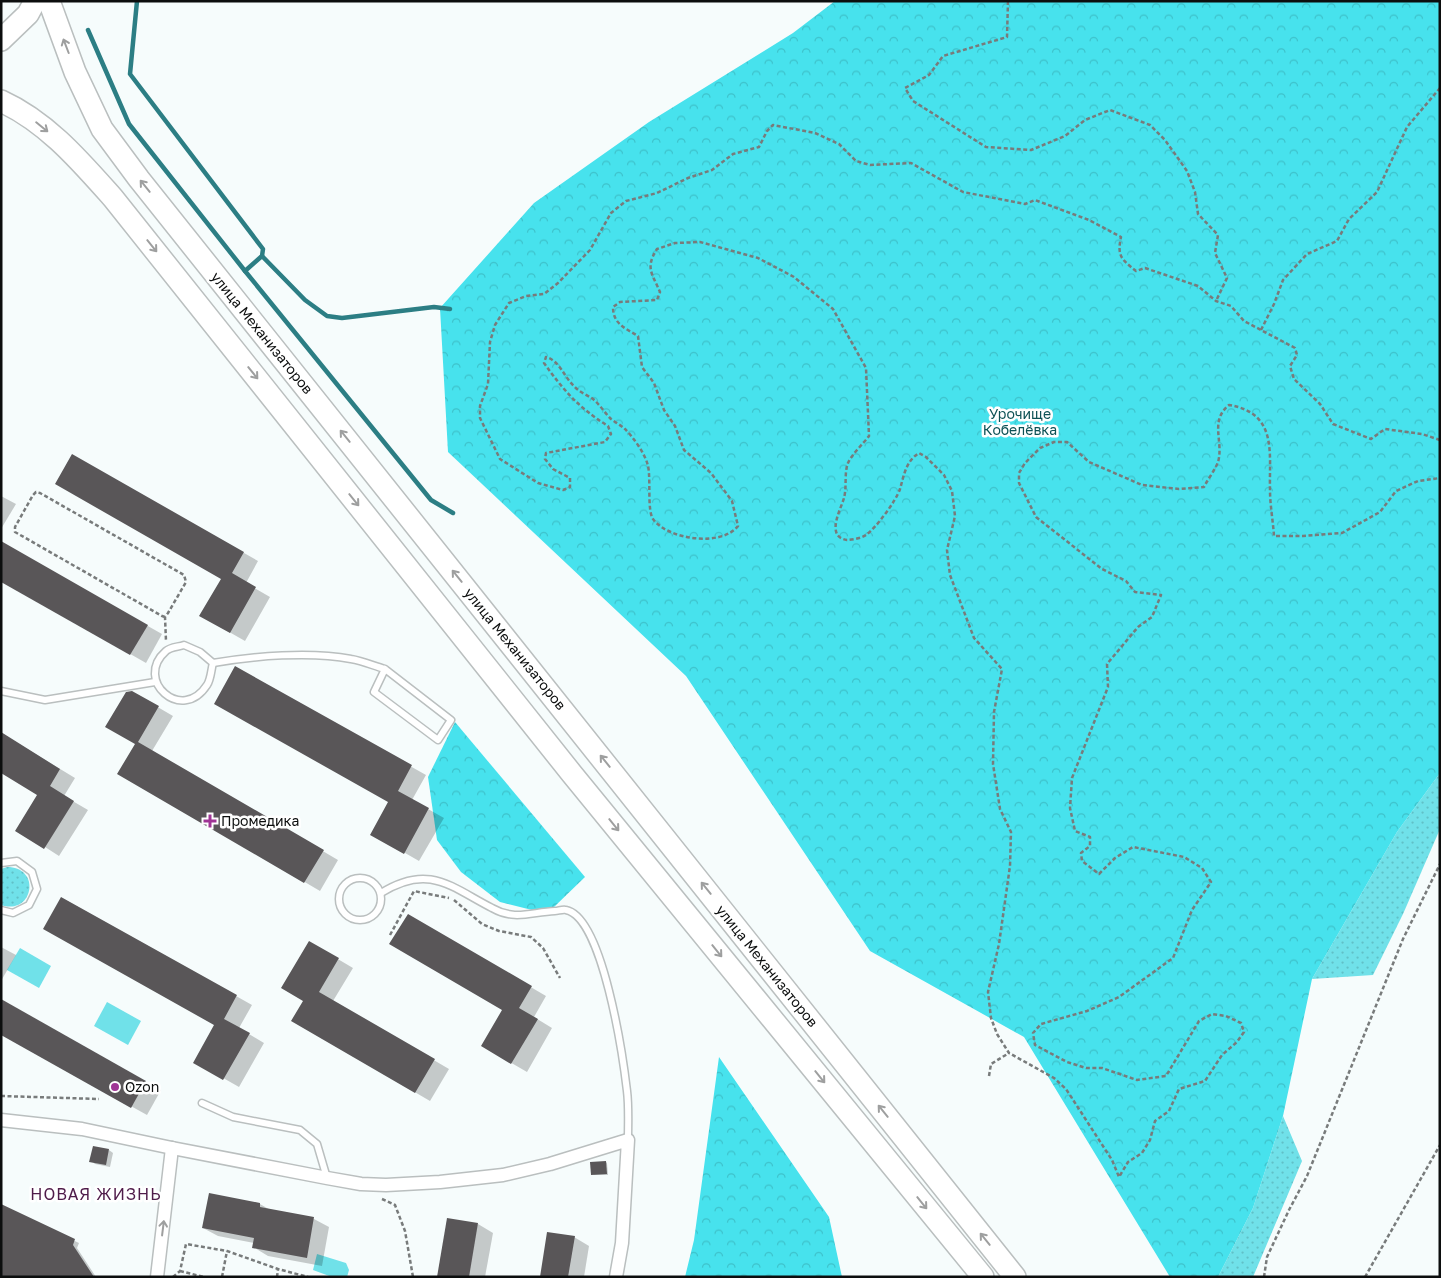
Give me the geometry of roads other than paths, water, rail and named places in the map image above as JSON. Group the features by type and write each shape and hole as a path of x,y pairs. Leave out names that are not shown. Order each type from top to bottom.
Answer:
{"main road":[{"path":"1,40 28,14 36,1"},
{"name":"улица Механизаторов","path":"49,1 75,72 102,129 139,180 1015,1277"},
{"path":"1,101 21,110 69,149 113,198 572,774 983,1277"}],"street":[{"path":"1,1120 82,1129 326,1178 361,1184 386,1185 440,1182 503,1175 550,1164 628,1140 622,1243 616,1277"},
{"path":"157,1277 172,1148"}],"lane":[{"path":"213,663 208,684 198,697 181,701 165,696 155,682 156,664 167,650 184,645 200,652 213,663 303,654 352,659 385,669 451,720 438,740 374,692 385,669"},
{"path":"1,691 44,700 155,682"},
{"path":"1,863 17,861 32,872 37,889 29,906 13,913 1,910"},
{"path":"358,877 372,880 381,892 380,908 370,918 355,920 342,912 338,898 344,884 358,877"},
{"path":"381,892 393,885 411,880 440,880 466,892 494,910 519,916 567,910 581,920 597,949 611,996 627,1092 628,1140"},
{"path":"202,1103 232,1117 300,1130 317,1144 326,1178"}],"waterway":[{"path":"137,1 130,74 263,249 262,256 245,271 431,500 453,513"},
{"path":"88,30 129,124 245,271"},
{"path":"262,256 305,300 327,316 342,318 434,307 450,309"}],"place":[{"name":"Промедика","path":"210,821"},
{"name":"Ozon","path":"115,1087"}],"district":[{"name":"НОВАЯ ЖИЗНЬ","path":"96,1194"}],"park label":[{"name":"Урочище Кобелёвка","path":"1020,422"}]}
